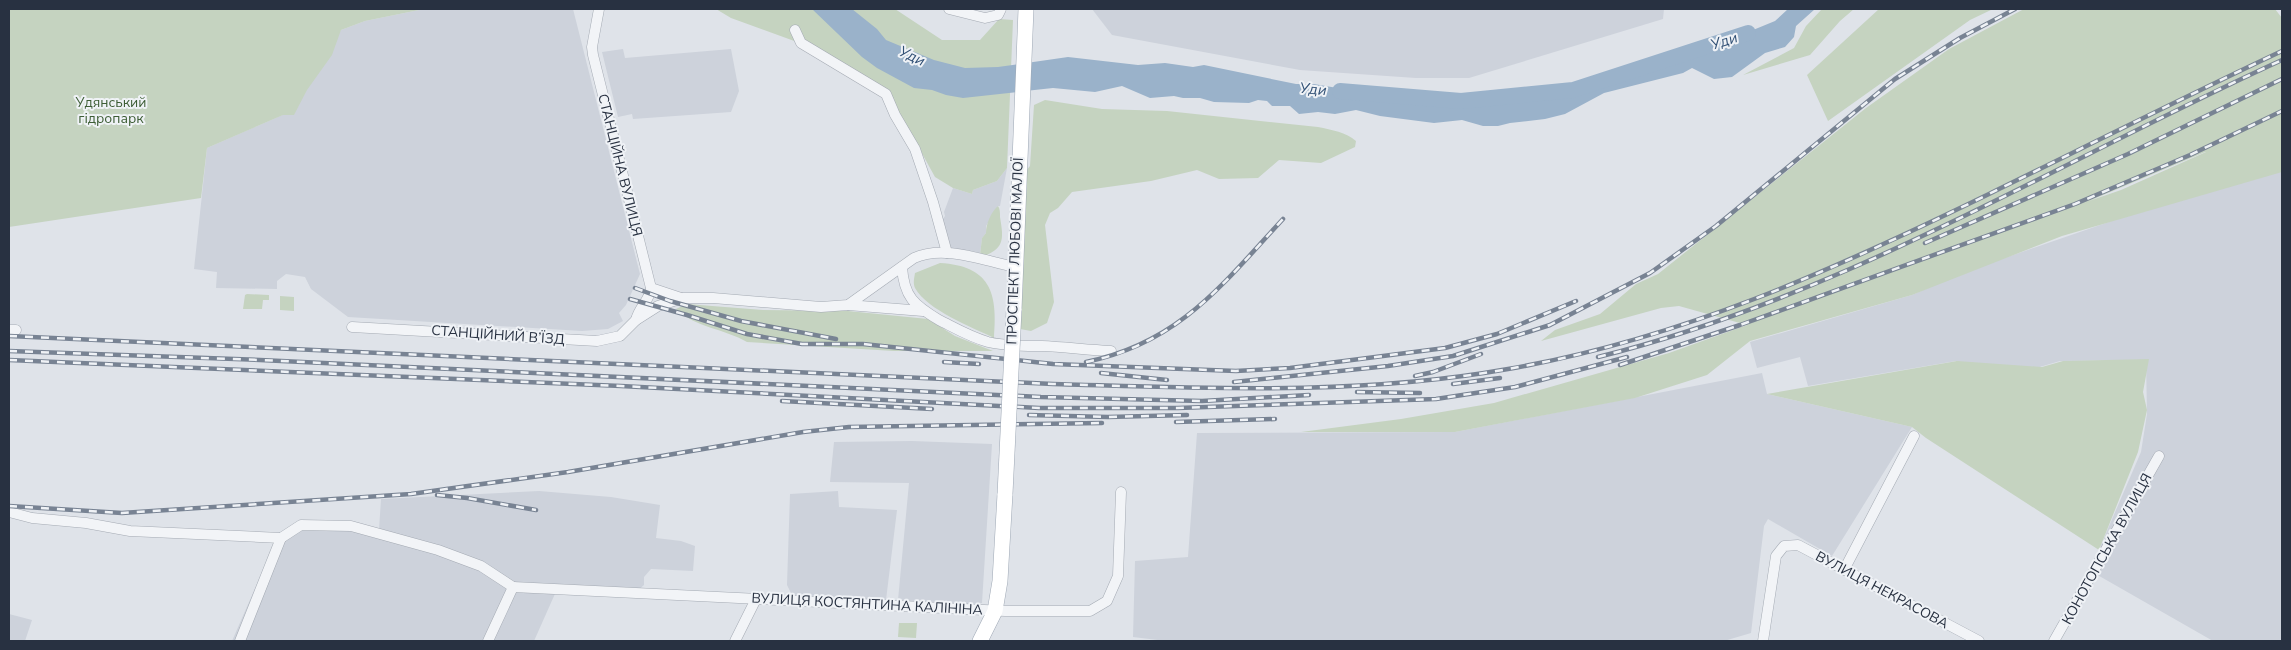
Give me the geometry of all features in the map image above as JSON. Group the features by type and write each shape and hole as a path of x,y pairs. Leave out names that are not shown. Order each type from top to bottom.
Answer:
{"main road":[{"name":"ПРОСПЕКТ ЛЮБОВІ МАЛОЇ","path":"980,641 995,611 1000,581 1014,310 1026,15"}],"street":[{"name":"СТАНЦІЙНА ВУЛИЦЯ","path":"600,9 592,47 593,55 651,288"},
{"path":"949,9 985,18 998,15 1001,9"},
{"path":"795,30 801,43 886,94 895,115 912,142 934,202 948,253"},
{"path":"848,305 925,253 948,253 1015,268"},
{"path":"902,267 903,283 908,295 923,311 964,334 989,342 1111,351"},
{"path":"636,320 638,311 650,295 651,288 683,298 713,298 821,307 848,305 923,311"},
{"path":"636,320 658,306 683,298"},
{"name":"СТАНЦІЙНИЙ В’ЇЗД","path":"352,326 597,341 620,336 636,320"},
{"path":"1844,570 1914,436"},
{"name":"КОНОТОПСЬКА ВУЛИЦЯ","path":"2054,641 2159,456"},
{"name":"ВУЛИЦЯ КОСТЯНТИНА КАЛІНІНА","path":"514,588 995,611 1090,611 1107,601 1118,576 1121,492"},
{"path":"9,512 32,518 86,523 130,530 281,538"},
{"path":"240,641 281,538 301,525 351,526 438,550 481,566 514,588 488,641"},
{"name":"ВУЛИЦЯ НЕКРАСОВА","path":"1763,641 1776,556 1784,546 1798,545 1979,641"},
{"path":"735,641 756,599"}],"shaded area":[{"path":"424,9 573,9 640,274 626,305 619,313 623,321 608,329 582,331 348,317 311,289 305,277 286,274 277,281 277,289 216,288 217,272 194,269 207,148 287,113 341,30 365,21"},
{"path":"1092,9 1664,9 1663,19 1469,78 1416,78 1300,70 1112,35"},
{"path":"623,49 625,58 731,49 739,91 731,112 633,119 632,114 618,117 602,52"},
{"path":"1007,168 1000,206 998,206 986,226 980,255 947,253 941,222 945,216 944,212 953,188 972,194 973,190 997,181"},
{"path":"2282,170 2282,641 2213,641 2094,573 2091,568 2141,452 2147,414 2146,360 2060,361 1965,389 1956,361 1808,386 1800,357 1757,368 1750,342 1912,295 1967,271 2135,213"},
{"path":"1762,373 1767,394 1912,427 1832,556 1768,519 1764,526 1751,633 1724,641 1166,641 1133,637 1135,561 1188,557 1197,433 1455,432"},
{"path":"912,441 992,444 982,603 971,605 898,600 909,483 830,482 834,442"},
{"path":"539,491 611,497 660,505 656,538 681,541 695,546 693,571 651,569 644,577 644,585 637,591 558,587 534,641 232,641 277,538 297,522 379,530 381,499"},
{"path":"838,491 839,507 897,510 886,600 792,595 787,585 790,494"},
{"path":"9,614 32,620 25,641 9,641"}],"green space":[{"name":"Удянський гідропарк","path":"9,9 424,9 365,21 341,30 332,55 307,90 294,115 283,115 207,148 201,198 9,227"},
{"path":"716,9 895,9 942,40 980,40 999,19 1013,20 1007,168 997,181 973,190 972,194 953,188 935,177 887,90 797,42 731,18"},
{"path":"1822,9 1854,9 1840,21 1810,55 1743,75 1794,48 1806,26"},
{"path":"1879,9 1993,9 1970,20 1828,121 1807,75"},
{"path":"2024,9 2275,9 2282,18 2282,172 2062,236 1912,295 1750,341 1707,375 1635,398 1455,432 1301,432 1401,419 1494,403 1669,353 1747,325 1679,306 1661,308 1541,341 1555,330 1600,314 1636,284 1658,274 1866,108 1949,49","holes":["2206,152 2121,190 2089,201"]},
{"path":"1045,100 1102,109 1167,111 1318,127 1343,133 1356,141 1355,147 1321,163 1279,160 1258,178 1219,179 1197,170 1151,181 1072,192 1058,208 1050,213 1045,225 1054,302 1047,323 1031,331 1020,329 1024,173 1030,166 1034,105"},
{"path":"998,206 1002,230 1000,245 991,253 984,256 980,255 982,238 986,233 991,215"},
{"path":"940,263 957,265 970,270 980,276 987,284 992,295 994,307 994,338 939,311 929,304 915,288 915,273"},
{"path":"245,295 269,295 269,300 263,300 262,309 243,309"},
{"path":"280,296 294,297 294,311 280,310"},
{"path":"687,304 763,310 848,311 928,319 955,336 993,351 894,351 747,342 692,320 676,309"},
{"path":"2149,359 2143,392 2147,410 2138,452 2099,550 1912,427 1767,394 1957,361 2042,367 2063,361"},
{"path":"899,623 917,623 916,638 898,637"}],"water":[{"path":"812,9 852,9 877,29 886,40 934,60 965,68 998,67 1068,57 1138,65 1165,63 1193,67 1204,65 1296,84 1314,84 1396,98 1506,98 1554,94 1610,83 1697,53 1775,21 1788,9 1815,9 1796,26 1794,37 1785,47 1765,53 1732,77 1714,79 1692,68 1683,73 1604,93 1565,114 1498,126 1483,126 1462,120 1434,123 1380,116 1356,110 1335,114 1318,112 1299,114 1290,106 1272,106 1267,101 1258,100 1249,103 1214,102 1200,98 1174,96 1150,98 1122,86 1095,92 1053,88 963,98 932,90 914,88 877,68 862,57"}],"waterway":[{"name":"Уди","path":"1340,91 1461,101 1573,90 1748,33"}],"railway":[{"path":"1234,382 1388,366 1453,356 1550,325 1650,273 1716,226 1895,79 1960,38 2015,9"},
{"path":"9,336 1053,384 1281,388 1338,387 1451,378 1572,356 1634,340 1755,299 1814,275 1931,222 2282,51"},
{"path":"1598,357 1688,331 1776,300 1862,264 1946,225 2282,60"},
{"path":"1925,243 2128,154 2282,79"},
{"path":"1620,365 1740,325 2075,204 2190,155 2282,111"},
{"path":"1086,362 1119,353 1147,341 1173,326 1196,308 1240,267 1283,219"},
{"path":"635,288 670,301 741,321 836,339"},
{"path":"630,299 747,334 802,344 863,344 1053,364 1236,371 1290,368 1445,348 1497,334 1576,301"},
{"path":"9,351 260,360 1041,397 1202,401 1309,395"},
{"path":"1415,376 1433,372 1481,354"},
{"path":"9,360 621,386 1039,408 1178,408 1436,399 1515,387 1627,357"},
{"path":"944,362 979,364"},
{"path":"1101,373 1167,380"},
{"path":"1453,384 1500,378"},
{"path":"1357,392 1420,393"},
{"path":"782,401 932,409"},
{"path":"1029,415 1108,417 1187,415"},
{"path":"1176,422 1275,419"},
{"path":"9,506 122,513 411,494 568,472 803,432 849,427 1102,423"},
{"path":"437,495 467,498 536,510"}]}
